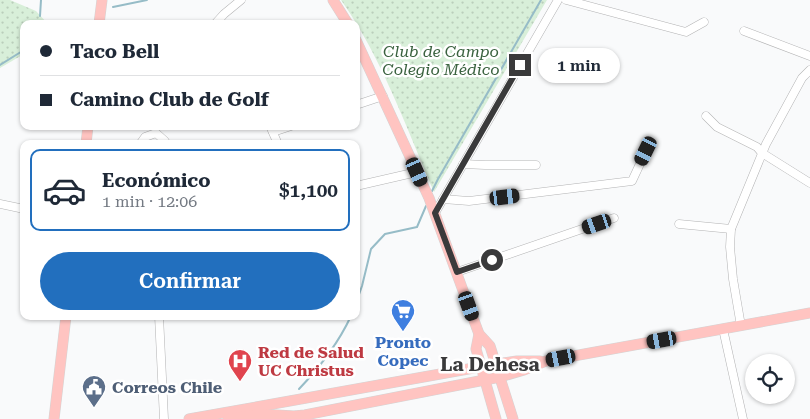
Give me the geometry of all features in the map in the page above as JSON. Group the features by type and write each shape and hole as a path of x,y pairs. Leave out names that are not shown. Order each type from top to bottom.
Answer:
{"main road":[{"path":"100,20 102,0"},
{"path":"333,0 343,20"},
{"path":"360,48 435,213 479,334 490,346 513,419"},
{"path":"189,419 481,366 517,361 546,361 810,313"},
{"path":"54,419 66,320"},
{"path":"479,334 476,349 496,419"},
{"path":"228,419 260,414 282,417 305,417 500,377 546,361"},
{"path":"408,395 415,390 417,385 410,379"}],"street":[{"path":"219,20 241,0"},
{"path":"435,213 558,0"},
{"path":"566,0 686,32 704,22"},
{"path":"744,31 810,56"},
{"path":"741,326 732,279 730,247 732,229 762,153 802,78 810,70"},
{"path":"360,104 383,96"},
{"path":"706,116 717,127 757,147 762,153 810,183"},
{"path":"143,140 155,130"},
{"path":"443,199 469,201 632,180 646,151"},
{"path":"463,164 536,165"},
{"path":"360,185 417,172"},
{"path":"0,204 20,208"},
{"path":"457,272 614,218"},
{"path":"679,224 732,229"},
{"path":"159,320 164,419"},
{"path":"722,329 743,419"}],"green space":[{"path":"0,0 10,0 36,11 44,20 20,20 20,56 0,68"},
{"name":"Club de Campo Colegio Médico","path":"341,0 547,0 434,192 381,69 360,29 360,20 355,20"}],"waterway":[{"path":"40,16 41,0"},
{"path":"113,7 147,0"},
{"path":"432,191 541,0"},
{"path":"0,65 20,52"},
{"path":"360,292 371,249 385,234 417,227 426,206"},
{"path":"299,389 328,355 349,320"}],"place":[{"name":"Pronto Copec","path":"403,332"},
{"name":"Red de Salud UC Christus","path":"240,382"},
{"name":"Correos Chile","path":"94,408"}],"district":[{"name":"La Dehesa","path":"490,364"}],"route":[{"path":"492,260 457,272 435,213 520,65"}]}
